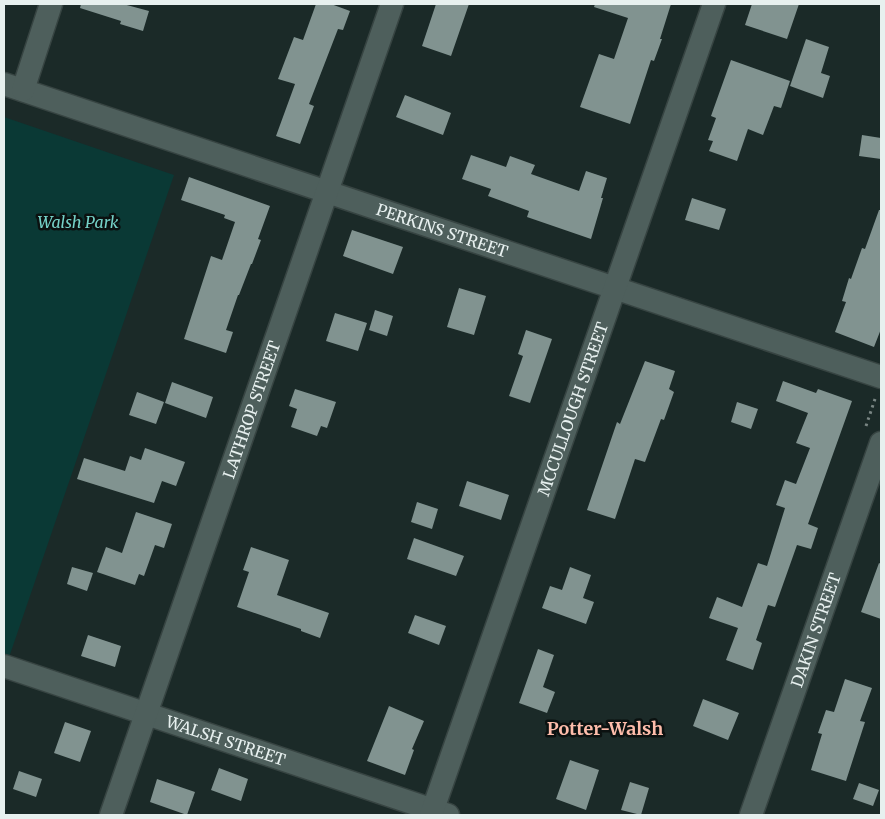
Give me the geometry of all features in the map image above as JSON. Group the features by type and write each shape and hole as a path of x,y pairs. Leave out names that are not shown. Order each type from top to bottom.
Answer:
{"street":[{"path":"13,87 51,4"},
{"name":"LATHROP STREET","path":"111,815 392,4"},
{"name":"MCCULLOUGH STREET","path":"438,814 714,4"},
{"name":"PERKINS STREET","path":"13,87 881,377"},
{"name":"DAKIN STREET","path":"751,815 881,444"},
{"name":"WALSH STREET","path":"4,666 438,814"}],"green space":[{"name":"Walsh Park","path":"4,117 174,175 4,672"}],"building":[{"path":"81,4 123,4 149,11 143,31 120,24 121,21 80,8"},
{"path":"316,4 331,4 350,11 343,30 338,29 309,104 314,106 300,144 276,136 295,84 278,79 294,37 303,40"},
{"path":"436,4 469,4 451,56 422,46"},
{"path":"595,4 671,4 660,39 662,39 654,61 651,60 630,124 580,107 599,54 614,59 628,18 594,7"},
{"path":"752,4 799,4 787,39 745,25"},
{"path":"806,39 829,47 821,73 830,76 823,98 790,86"},
{"path":"731,60 790,81 781,108 774,106 763,135 748,129 737,161 709,151 713,141 708,140 716,118 711,116"},
{"path":"405,95 451,113 443,135 396,117"},
{"path":"862,135 881,138 881,159 859,156"},
{"path":"471,155 506,167 510,156 535,165 531,174 579,191 586,171 607,178 591,239 527,217 529,211 488,196 491,189 462,179"},
{"path":"189,177 270,206 258,239 261,240 238,295 226,330 233,332 226,353 184,339 211,256 222,260 235,222 224,218 225,215 181,200"},
{"path":"692,198 726,209 719,230 685,220"},
{"path":"879,210 881,210 881,329 874,347 835,332 846,302 842,301 849,278 851,279 862,248 865,249"},
{"path":"352,230 403,247 393,274 343,256"},
{"path":"459,288 486,296 474,335 447,327"},
{"path":"375,310 393,316 387,336 369,330"},
{"path":"335,313 367,323 358,351 326,341"},
{"path":"526,330 552,339 530,403 509,396 523,356 518,354"},
{"path":"645,361 675,371 669,389 674,392 664,420 661,419 645,462 635,459 615,519 587,510 617,422 620,424"},
{"path":"783,381 816,393 818,389 852,401 808,524 818,528 811,549 797,545 775,607 768,605 756,640 762,643 753,670 726,660 738,628 709,618 717,597 742,607 758,563 767,566 785,508 776,505 785,480 796,484 810,448 796,443 808,413 776,401"},
{"path":"172,382 213,397 206,418 165,403"},
{"path":"295,389 336,402 327,428 321,426 317,436 291,427 297,409 289,406"},
{"path":"137,392 164,402 156,424 129,415"},
{"path":"737,402 758,409 751,429 731,422"},
{"path":"145,448 185,462 176,486 162,481 154,503 77,479 84,458 125,471 130,456 141,460"},
{"path":"467,481 509,495 501,520 459,506"},
{"path":"417,502 438,509 432,529 411,522"},
{"path":"136,512 172,524 164,548 155,545 144,576 139,574 135,585 97,572 106,547 122,553"},
{"path":"414,538 464,556 456,576 407,559"},
{"path":"251,547 289,560 277,595 329,613 320,638 301,631 301,629 237,607 249,572 243,570"},
{"path":"879,563 881,564 881,619 861,612"},
{"path":"72,567 93,573 87,591 67,584"},
{"path":"570,567 591,575 583,598 594,602 586,624 542,608 550,586 562,590"},
{"path":"415,615 446,626 439,645 408,633"},
{"path":"88,635 121,646 115,667 81,656"},
{"path":"538,649 554,655 543,687 555,692 547,713 519,703"},
{"path":"845,679 872,688 860,721 865,722 846,781 811,770 822,734 818,733 826,710 834,712"},
{"path":"703,699 739,713 728,740 693,726"},
{"path":"389,706 424,721 412,749 414,750 405,775 367,761"},
{"path":"65,722 91,731 80,762 54,753"},
{"path":"570,760 599,770 586,810 556,799"},
{"path":"219,768 248,779 241,801 211,790"},
{"path":"19,771 42,779 36,797 13,789"},
{"path":"157,779 195,792 187,815 150,802"},
{"path":"630,782 649,788 641,815 621,810"},
{"path":"859,783 879,790 873,806 853,799"}],"district":[{"name":"Potter-Walsh","path":"605,728"}]}
